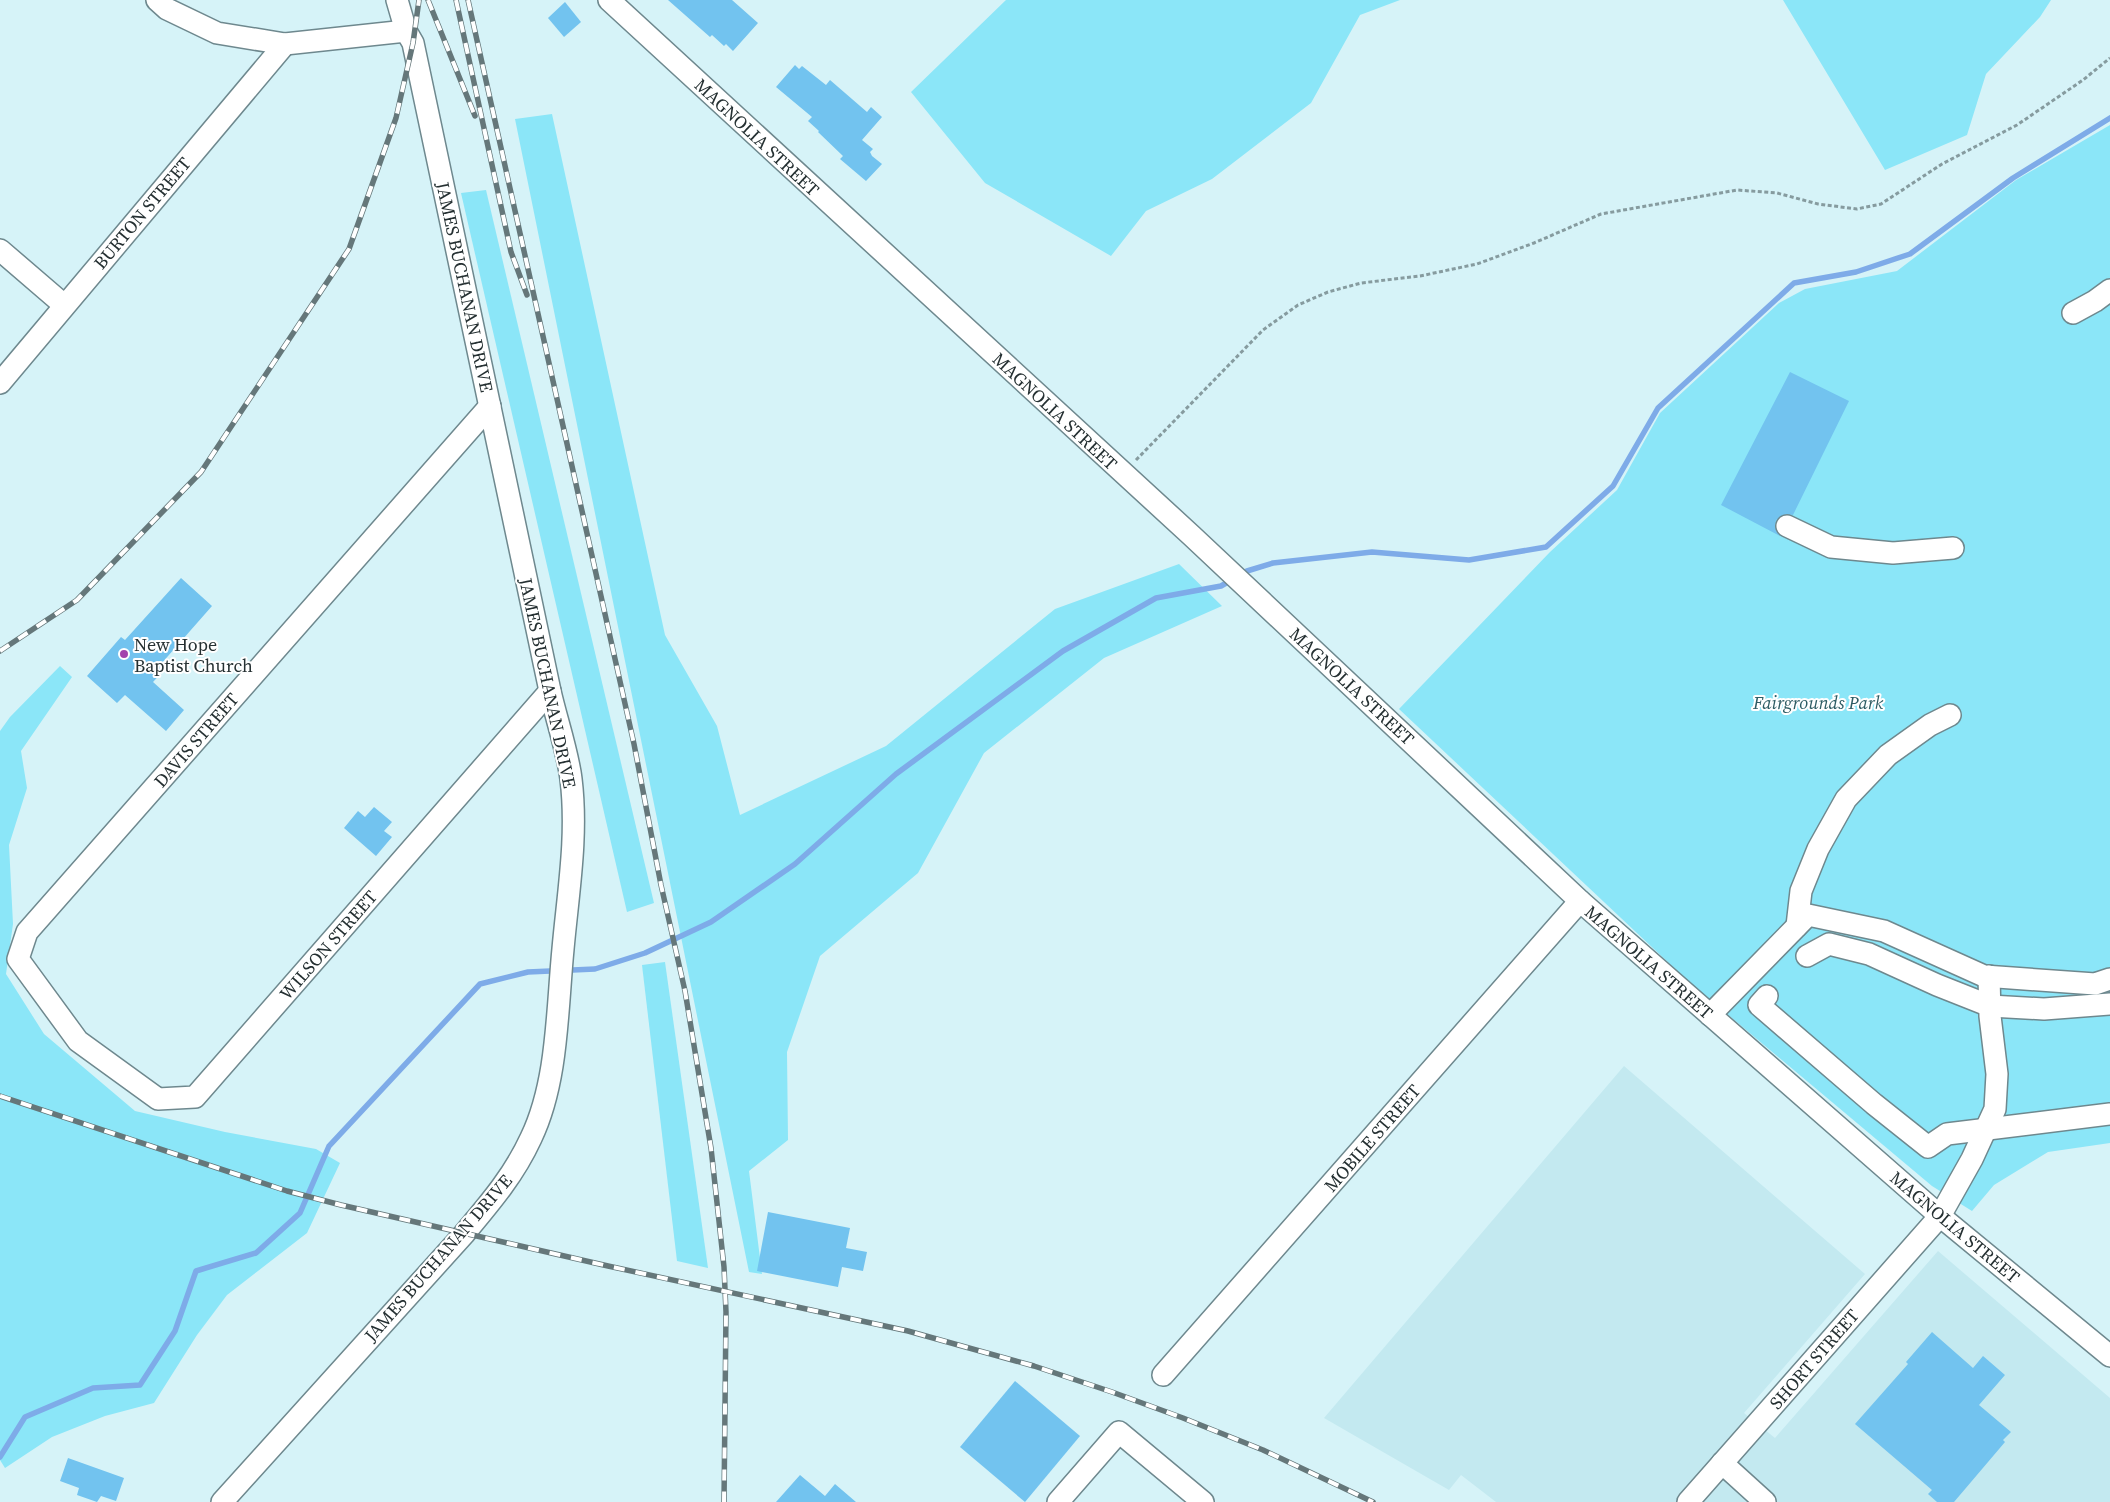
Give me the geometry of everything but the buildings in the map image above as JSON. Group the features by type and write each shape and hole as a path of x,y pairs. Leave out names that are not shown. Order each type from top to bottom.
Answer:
{"street":[{"path":"157,0 167,9 217,33 285,44 406,31"},
{"name":"JAMES BUCHANAN DRIVE","path":"222,1502 464,1234 495,1198 516,1168 532,1136 549,1084 560,998 563,950 573,861 571,779 550,691 413,43 406,31 397,0"},
{"name":"MAGNOLIA STREET","path":"609,0 1227,569 1580,901 1940,1216 2110,1356"},
{"name":"BURTON STREET","path":"0,383 285,44"},
{"path":"0,250 64,305"},
{"path":"2073,313 2110,290"},
{"name":"DAVIS STREET","path":"78,1041 18,959 27,932 490,406"},
{"path":"1787,526 1831,547 1893,553 1953,548"},
{"name":"WILSON STREET","path":"78,1041 158,1099 195,1097 550,691"},
{"path":"1797,926 1801,891 1818,850 1846,799 1888,755 1930,725 1950,715"},
{"name":"MOBILE STREET","path":"1163,1375 1580,901"},
{"path":"1710,1015 1808,915 1884,932 1984,976 2095,984 2110,979"},
{"path":"1807,956 1828,944 1869,954 1937,985 1990,1006 2044,1009 2110,1004"},
{"name":"SHORT STREET","path":"1688,1502 1940,1216 1987,1128 1995,1109 1997,1074 1989,976"},
{"path":"1767,996 1759,1005 1874,1104 1928,1147 1947,1134 2110,1114"},
{"path":"1058,1502 1119,1432 1203,1502"},
{"path":"1722,1463 1765,1502"}],"path":[{"path":"1123,474 1263,330 1298,305 1328,292 1361,284 1420,276 1477,264 1534,243 1601,214 1737,190 1777,193 1818,204 1858,210 1880,204 1942,164 2017,125 2110,58"}],"shaded area":[{"path":"1624,1066 1865,1274 1744,1413 1775,1438 1938,1251 2110,1398 2110,1502 1496,1502 1461,1475 1449,1490 1324,1418"}],"green space":[{"path":"1006,0 1400,0 1360,15 1311,103 1212,179 1146,211 1111,256 985,183 911,92"},
{"path":"1783,0 2051,0 2040,17 1986,74 1967,135 1885,170"},
{"path":"552,114 665,635 717,726 740,815 886,746 1055,609 1179,564 1222,606 1104,658 984,753 918,873 820,956 787,1052 788,1140 749,1171 762,1274 749,1272 515,119"},
{"name":"Fairgrounds Park","path":"2110,125 2110,1143 2048,1152 1994,1185 1972,1211 1932,1186 1689,982 1399,709 1550,552 1617,490 1660,413 1779,303 1805,289 1897,271 2016,180"},
{"path":"486,190 654,903 627,912 461,193"},
{"path":"60,666 72,677 21,751 27,788 9,845 13,924 6,974 44,1034 135,1111 225,1132 316,1149 340,1163 307,1233 227,1295 197,1335 154,1403 105,1416 52,1437 5,1468 0,1460 0,731 10,717"},
{"path":"665,962 708,1268 677,1261 642,965"}],"waterway":[{"path":"0,1457 25,1417 93,1388 140,1385 175,1331 196,1271 256,1253 300,1213 329,1146 480,984 528,972 595,969 645,953 711,922 795,864 896,774 1063,651 1156,598 1221,586 1247,571 1273,563 1372,552 1469,560 1546,547 1613,486 1658,408 1794,283 1856,272 1910,254 2013,178 2110,118"}],"railway":[{"path":"0,651 77,600 201,472 349,249 396,118 413,43 419,0"},
{"path":"428,0 475,116"},
{"path":"456,0 511,252 527,295"},
{"path":"468,0 634,744 661,885 685,991 711,1148 724,1267 726,1312 724,1502"},
{"path":"0,1096 287,1191 608,1266 908,1331 1034,1366 1183,1418 1263,1450 1373,1502"}],"place":[{"name":"New Hope Baptist Church","path":"124,654"}]}
